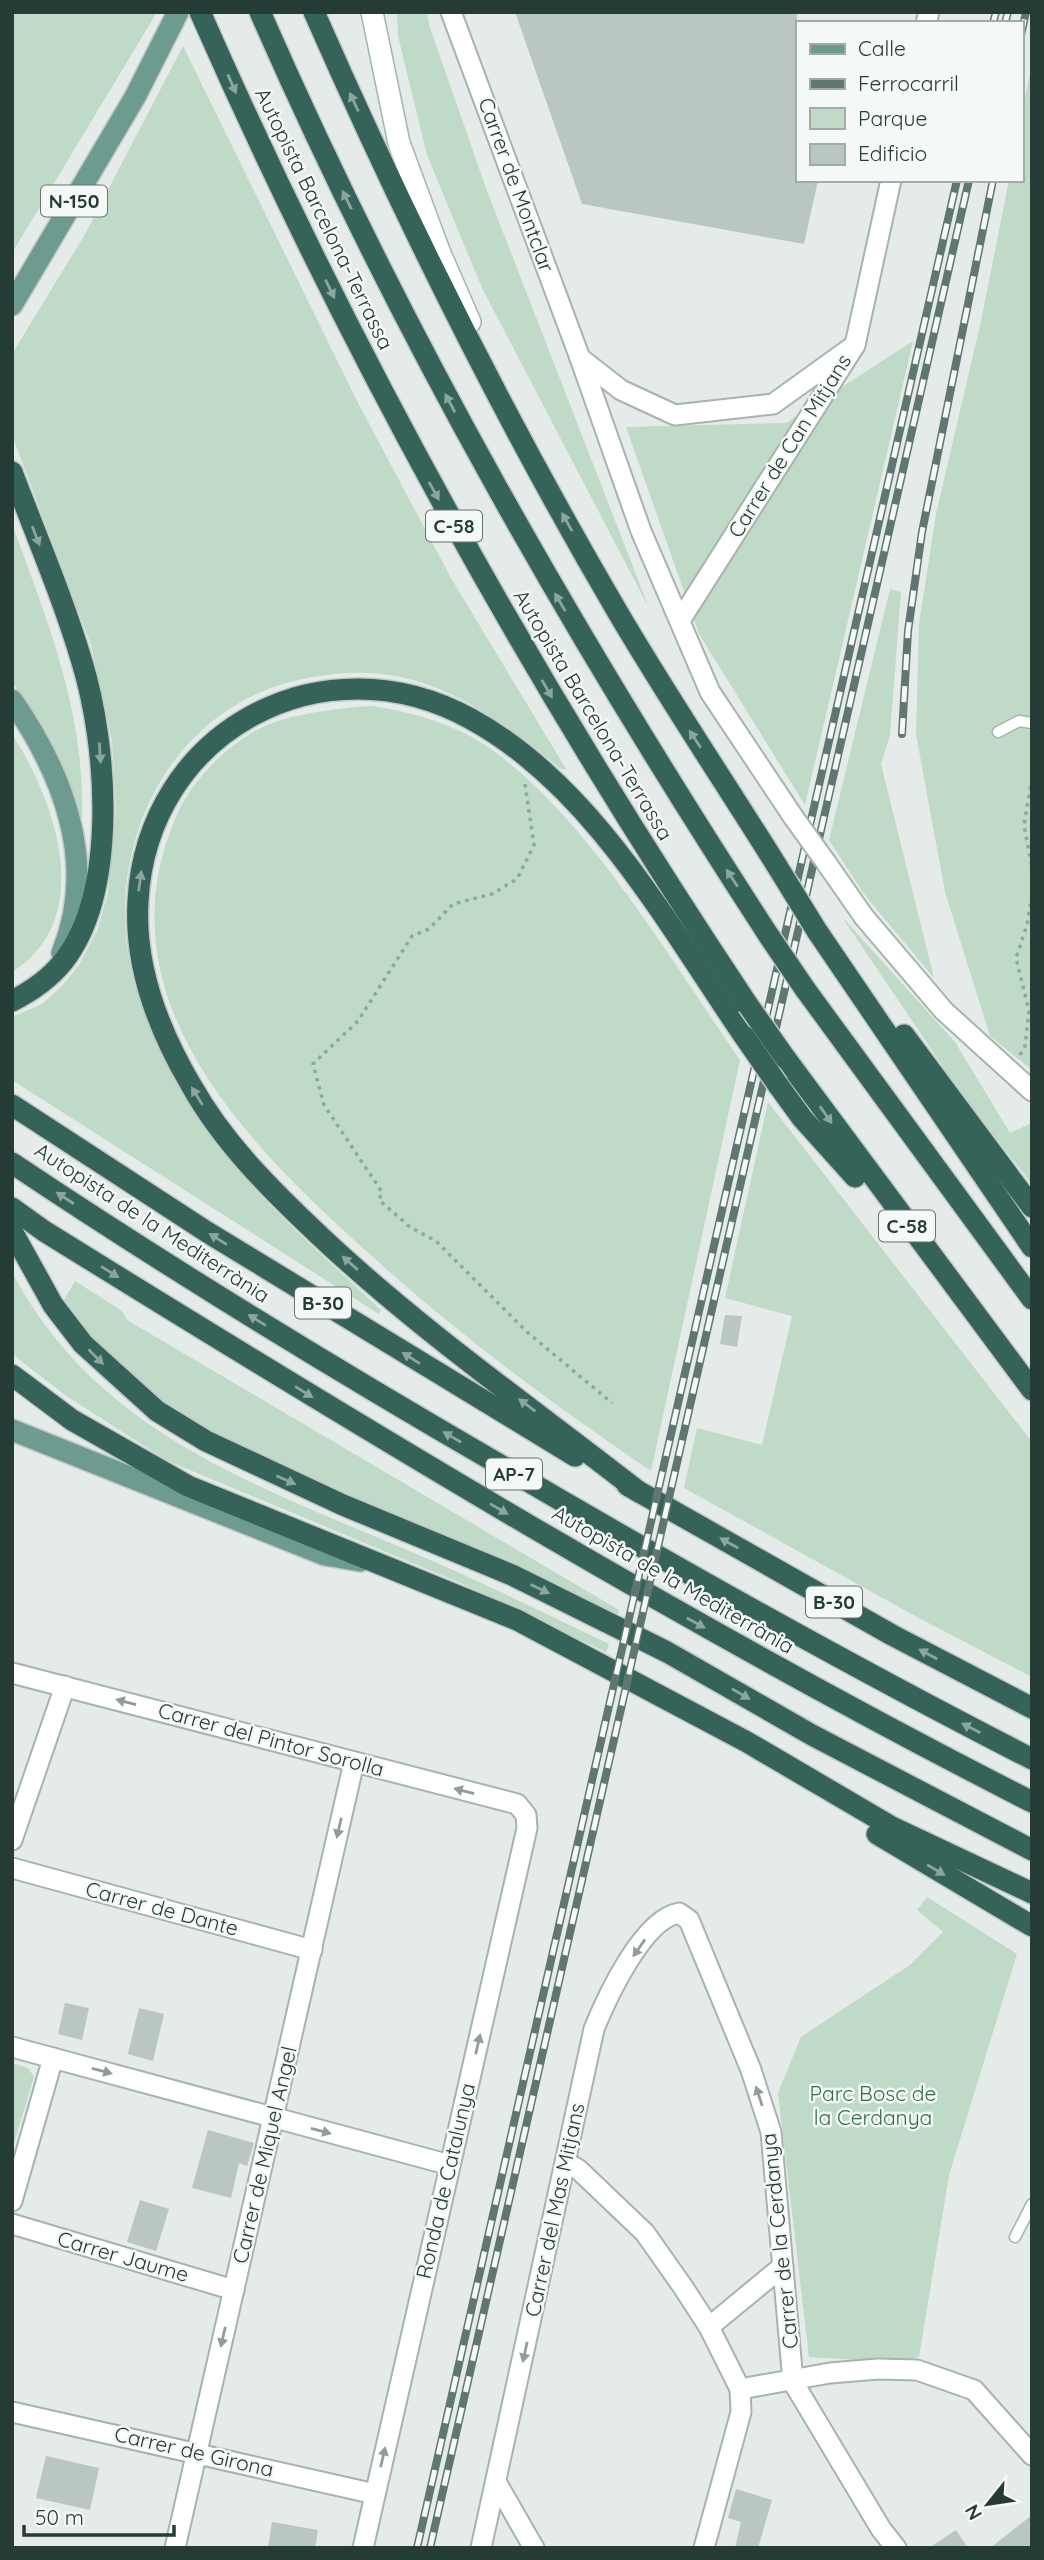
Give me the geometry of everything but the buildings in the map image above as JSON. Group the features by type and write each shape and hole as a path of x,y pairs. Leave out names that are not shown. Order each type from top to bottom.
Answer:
{"highway":[{"name":"Autopista Barcelona-Terrassa","path":"260,12 386,278 503,502 629,717 805,989 1032,1299"},
{"path":"314,12 401,202 516,426 616,609 733,795 1032,1247"},
{"name":"Autopista Barcelona-Terrassa","path":"202,17 342,315 478,570 622,812 786,1059 940,1270 1032,1390"},
{"path":"12,472 83,663 99,742 102,788 100,842 93,896 74,944 43,982 12,1000"},
{"path":"639,1492 404,1310 325,1241 260,1177 215,1124 173,1052 152,1000 139,953 138,897 142,868 158,816 169,793 194,760 228,730 249,717 300,695 347,689 388,691 415,697 469,717 520,751 566,790 588,816 802,1118 940,1270"},
{"path":"819,924 1032,1207"},
{"name":"B-30","path":"12,1105 208,1232 507,1418 892,1635 1032,1708"},
{"name":"Autopista de la Mediterrània","path":"12,1163 345,1375 699,1581 1032,1759"},
{"name":"Autopista de la Mediterrània","path":"12,1208 44,1231 332,1410 580,1556 794,1677 1032,1802"},
{"path":"12,1231 53,1304 83,1344 117,1378 157,1411 206,1441 343,1505 512,1575 667,1652 811,1735 1032,1850"},
{"path":"12,1375 72,1420 188,1486 517,1620 747,1742 892,1828 1032,1893"},
{"path":"671,1703 892,1843 1032,1926"}],"main road":[{"name":"N-150","path":"12,305 135,97 178,12"},
{"path":"372,12 388,103 412,183 516,426"},
{"path":"12,700 61,791 70,818 79,868 75,913 69,936 60,958 43,982"},
{"path":"12,1430 326,1555 380,1564"}],"street":[{"name":"Carrer de Montclar","path":"451,12 580,358 641,531 681,619 710,692 864,917 944,1011 1032,1091"},
{"name":"Carrer de Can Mitjans","path":"681,619 855,345 891,182"},
{"path":"580,358 621,390 675,415 773,404 855,345"},
{"name":"Carrer del Pintor Sorolla","path":"12,1672 517,1804 526,1815"},
{"path":"12,1840 65,1686"},
{"name":"Carrer de Miquel Angel","path":"175,2548 354,1762"},
{"name":"Ronda de Catalunya","path":"363,2548 527,1828 526,1815"},
{"name":"Carrer de Dante","path":"12,1868 312,1950"},
{"name":"Carrer del Mas Mitjans","path":"481,2548 594,2029 610,1990 666,1915 679,1913 690,1920"},
{"name":"Carrer de la Cerdanya","path":"690,1920 751,2070 771,2132 793,2382 881,2529 896,2548"},
{"path":"12,2047 450,2165"},
{"path":"12,2202 53,2058"},
{"path":"566,2162 579,2169 645,2233 709,2327 740,2389 741,2412 704,2548"},
{"name":"Carrer Jaume","path":"12,2224 234,2290"},
{"path":"709,2327 783,2266"},
{"path":"740,2389 862,2370 917,2370 974,2390 1032,2455"},
{"name":"Carrer de Girona","path":"12,2412 375,2494"},
{"path":"496,2482 534,2548"}],"lane":[{"path":"998,732 1019,721 1032,723"},
{"path":"1015,2237 1032,2204"}],"path":[{"path":"520,751 534,845 517,879 492,894 453,904 429,929 412,936 358,1021 313,1064 324,1105 382,1192 379,1200 410,1227 436,1241 527,1332 612,1403"},
{"path":"1032,778 1024,825 1032,868"},
{"path":"1012,1073 1025,1046 1029,1011 1016,958 1027,925 1032,895"}],"green space":[{"path":"12,12 157,12 12,253"},
{"path":"397,12 427,12 429,25 487,191 649,608 482,288 427,155 398,36"},
{"path":"183,46 357,401 451,578 566,769 561,769 486,714 423,683 375,673 324,675 298,680 252,696 213,721 181,752 156,790 138,832 127,877 125,923 135,985 158,1041 203,1119 237,1169 296,1230 381,1310 379,1314 12,1080 12,1017 42,1004 61,987 79,965 97,931 108,893 116,810 112,741 91,645 12,435 12,354 84,236"},
{"path":"1032,65 1032,1070 990,1036 945,892 916,734 919,624 936,514 981,321 1009,182 1023,182 1023,107"},
{"path":"913,341 805,805 699,634 626,427 786,423"},
{"path":"12,524 51,632 71,704 81,779 82,819 58,756 41,724 12,682"},
{"path":"890,589 901,592 890,735 881,764 934,978 864,894 829,840"},
{"path":"371,706 420,716 466,734 495,752 530,782 564,816 628,896 740,1060 651,1471 543,1395 474,1342 406,1286 326,1214 279,1167 236,1117 199,1064 172,1008 156,948 157,885 175,819 182,804 217,760 246,736 262,727 312,713"},
{"path":"12,734 42,792 53,825 60,858 61,891 54,921 38,949 12,972"},
{"path":"842,917 955,1042 1010,1133 1032,1123 1032,1184 967,1102"},
{"path":"768,1102 1032,1442 1032,1677 917,1617 684,1488 697,1428 762,1445 792,1316 725,1298"},
{"path":"12,1272 46,1327 87,1373 133,1412 183,1446 236,1475 458,1572 609,1644 606,1652 465,1585 166,1460 65,1395 12,1354"},
{"path":"75,1281 122,1311 127,1320 619,1610 617,1618 481,1551 237,1447 188,1419 139,1385 95,1342 64,1300"},
{"name":"Parc Bosc de la Cerdanya","path":"927,1897 1017,1954 949,2175 919,2357 861,2370 860,2360 809,2357 778,2093 801,2037 910,1965 943,1932 917,1910"},
{"path":"12,2063 28,2068 34,2077 12,2150"}],"railway":[{"path":"994,21 996,12"},
{"path":"1006,21 1008,12"},
{"path":"1023,26 1026,12"},
{"path":"417,2548 957,182"},
{"path":"430,2548 969,182"},
{"path":"902,734 908,631 922,532 993,182"}]}
